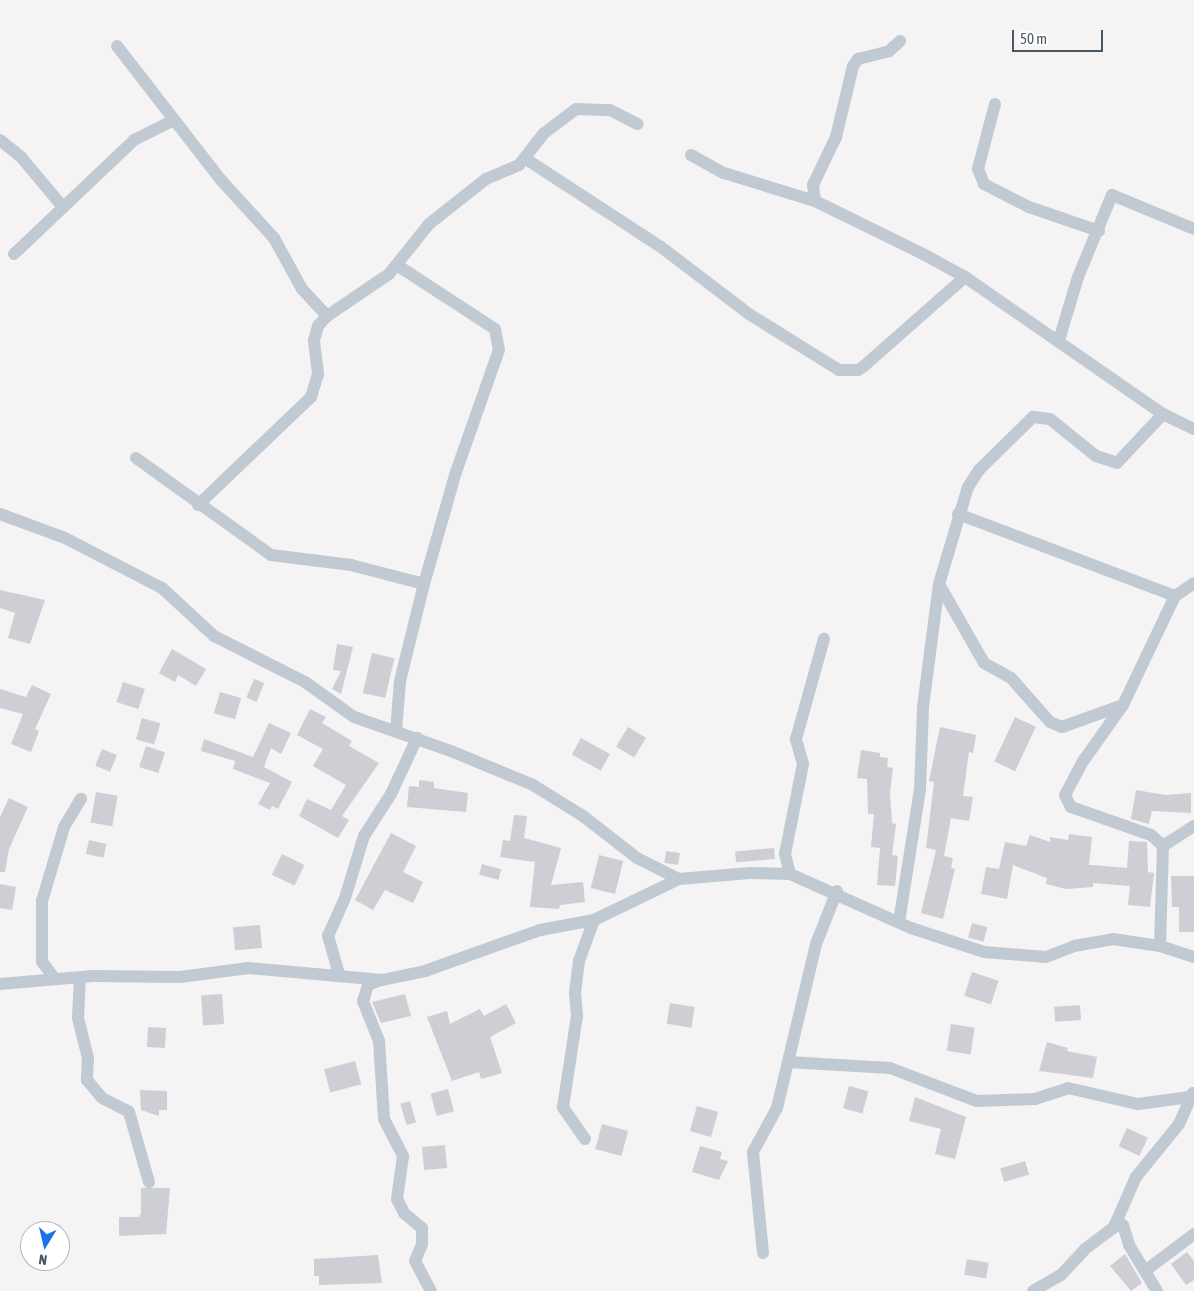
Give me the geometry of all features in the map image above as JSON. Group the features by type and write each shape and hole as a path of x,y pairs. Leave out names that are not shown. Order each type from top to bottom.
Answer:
{"street":[{"path":"815,201 813,185 836,137 846,83 853,66 858,59 889,52 900,41"},
{"path":"117,46 221,180 274,238 302,289 327,316"},
{"path":"995,104 978,169 984,184 1017,202 1098,230"},
{"path":"198,505 311,397 318,374 314,340 327,316 351,302 397,265 430,224 486,179 526,159 543,134 576,109 610,110 638,124"},
{"path":"14,254 134,140 174,120"},
{"path":"0,140 21,157 64,207"},
{"path":"691,155 724,173 815,201 965,277 1163,414 1194,429"},
{"path":"526,159 661,246 748,314 839,370 858,370 864,366 965,277"},
{"path":"1058,340 1078,277 1114,195 1130,205 1194,229"},
{"path":"396,731 400,681 424,584 456,472 499,350 495,329 475,314 397,265"},
{"path":"899,922 920,790 923,707 939,584 958,514 979,470 1033,417 1050,418 1096,456 1117,463 1163,414"},
{"path":"136,458 198,505 271,555 351,565 424,584"},
{"path":"0,514 117,562 172,594 214,636 305,682 354,717 417,738 533,785 582,816 637,858 679,879"},
{"path":"958,514 1175,596"},
{"path":"1160,946 1163,846 1151,835 1071,807 1066,795 1084,760 1123,705 1175,596 1194,583"},
{"path":"939,584 984,662 1012,678 1050,722 1062,727 1123,705"},
{"path":"790,874 785,854 802,764 796,739 824,640"},
{"path":"339,974 328,936 346,898 364,836 391,794 417,738"},
{"path":"55,979 42,962 42,901 64,827 81,799"},
{"path":"1163,846 1194,826"},
{"path":"431,1291 415,1261 422,1244 422,1228 404,1213 397,1199 403,1156 384,1119 380,1041 363,1001 368,985 382,980 425,971 540,930 594,920 679,879 790,874 837,891 899,922 984,952 1046,957 1098,939 1160,946 1194,957"},
{"path":"763,1253 753,1152 777,1108 816,944 837,891"},
{"path":"585,1139 563,1107 577,1016 575,993 579,961 594,920"},
{"path":"0,984 80,976 166,978 248,968 295,974 339,974 382,980"},
{"path":"80,976 78,1018 88,1058 87,1080 102,1098 129,1112 149,1182"},
{"path":"788,1062 890,1068 977,1101 1035,1099 1068,1088 1103,1093 1138,1104 1192,1094"},
{"path":"1114,1227 1136,1178 1179,1124 1192,1094"},
{"path":"1033,1291 1061,1275 1085,1249 1114,1227 1123,1225 1145,1271 1157,1291"},
{"path":"1145,1271 1194,1234"}],"building":[{"path":"0,590 45,600 30,644 8,638 15,613 0,608"},
{"path":"337,644 353,647 341,694 332,689 341,671 333,670"},
{"path":"172,649 206,669 196,686 178,675 175,682 159,673"},
{"path":"372,653 394,658 385,698 363,693"},
{"path":"254,679 264,683 257,702 247,698"},
{"path":"123,682 145,689 138,709 117,702"},
{"path":"32,685 51,694 35,729 39,731 31,752 11,744 23,714 0,708 0,689 26,697"},
{"path":"220,692 241,698 235,719 214,713"},
{"path":"310,709 326,717 322,723 352,741 349,746 379,763 342,816 349,820 338,838 299,816 307,799 331,810 346,785 313,766 323,749 297,735"},
{"path":"1015,717 1036,727 1015,771 994,761"},
{"path":"142,718 160,723 154,744 136,739"},
{"path":"269,723 291,733 281,754 271,748 264,767 292,782 278,809 272,806 270,810 258,804 270,783 233,769 235,761 201,751 204,739 253,757"},
{"path":"628,727 646,738 634,758 616,747"},
{"path":"940,727 976,735 973,753 969,752 963,796 973,797 969,821 951,818 944,856 953,858 951,868 955,869 943,919 921,913 936,850 926,848 934,782 929,781"},
{"path":"581,738 610,754 601,771 572,755"},
{"path":"146,746 165,752 158,773 139,767"},
{"path":"102,749 117,755 110,772 95,766"},
{"path":"861,750 880,753 880,757 888,758 887,767 893,768 890,793 892,823 896,824 892,855 898,856 895,886 877,885 880,848 871,847 874,814 868,814 867,779 857,778"},
{"path":"419,780 434,782 434,788 468,793 466,812 407,807 409,786 419,787"},
{"path":"1136,790 1165,795 1191,793 1191,813 1152,811 1149,824 1131,819"},
{"path":"96,792 118,796 112,826 91,823"},
{"path":"9,798 28,807 9,849 5,872 0,872 0,817"},
{"path":"514,815 527,816 524,838 561,848 551,885 583,882 585,902 560,905 559,909 530,907 535,862 500,857 503,840 510,841"},
{"path":"391,833 416,846 403,872 423,882 413,903 385,890 373,910 355,900"},
{"path":"1069,834 1092,837 1089,865 1127,868 1129,841 1147,842 1148,872 1154,873 1150,907 1128,905 1130,886 1093,883 1093,887 1066,889 1046,884 1047,878 1013,865 1007,899 981,894 986,867 999,869 1005,842 1026,846 1030,835 1050,842 1050,837 1068,840"},
{"path":"89,840 107,844 103,858 86,854"},
{"path":"774,848 775,859 736,862 735,851"},
{"path":"666,851 680,853 678,865 664,863"},
{"path":"282,854 304,865 294,886 272,875"},
{"path":"599,855 623,861 615,894 591,888"},
{"path":"482,864 501,869 498,880 479,875"},
{"path":"1171,876 1194,876 1194,932 1179,932 1179,907 1172,907"},
{"path":"0,884 16,887 12,910 0,908"},
{"path":"972,923 987,927 984,942 968,937"},
{"path":"260,925 262,948 235,950 233,927"},
{"path":"972,972 999,981 991,1004 964,996"},
{"path":"222,994 224,1024 203,1025 201,995"},
{"path":"405,994 411,1016 381,1023 372,1002"},
{"path":"670,1003 695,1007 691,1028 667,1024"},
{"path":"506,1004 516,1023 490,1037 502,1073 481,1079 479,1072 452,1081 427,1017 447,1011 450,1024 480,1009 484,1016"},
{"path":"1080,1005 1081,1020 1055,1022 1054,1007"},
{"path":"951,1024 975,1028 970,1054 947,1051"},
{"path":"148,1027 166,1028 165,1048 147,1047"},
{"path":"1047,1042 1068,1048 1067,1051 1097,1057 1093,1078 1039,1071"},
{"path":"355,1061 361,1084 330,1092 324,1069"},
{"path":"849,1086 868,1091 862,1113 843,1108"},
{"path":"448,1089 454,1111 437,1116 431,1094"},
{"path":"140,1090 167,1091 167,1110 159,1110 159,1116 141,1110"},
{"path":"915,1097 966,1117 955,1159 935,1154 941,1129 909,1121"},
{"path":"410,1101 416,1122 406,1125 400,1104"},
{"path":"697,1106 718,1112 711,1137 690,1131"},
{"path":"602,1124 628,1131 621,1156 595,1149"},
{"path":"1127,1128 1148,1138 1139,1156 1119,1146"},
{"path":"445,1145 447,1168 424,1170 422,1147"},
{"path":"700,1146 722,1152 720,1159 728,1161 719,1180 692,1172"},
{"path":"1025,1161 1029,1174 1004,1182 1000,1169"},
{"path":"141,1188 170,1188 166,1234 119,1236 119,1217 139,1217 141,1213"},
{"path":"1187,1252 1194,1261 1194,1280 1186,1285 1171,1264"},
{"path":"1125,1254 1142,1283 1131,1291 1110,1266"},
{"path":"378,1255 382,1283 319,1285 319,1276 314,1276 314,1259"},
{"path":"967,1259 989,1263 986,1279 964,1275"}]}
